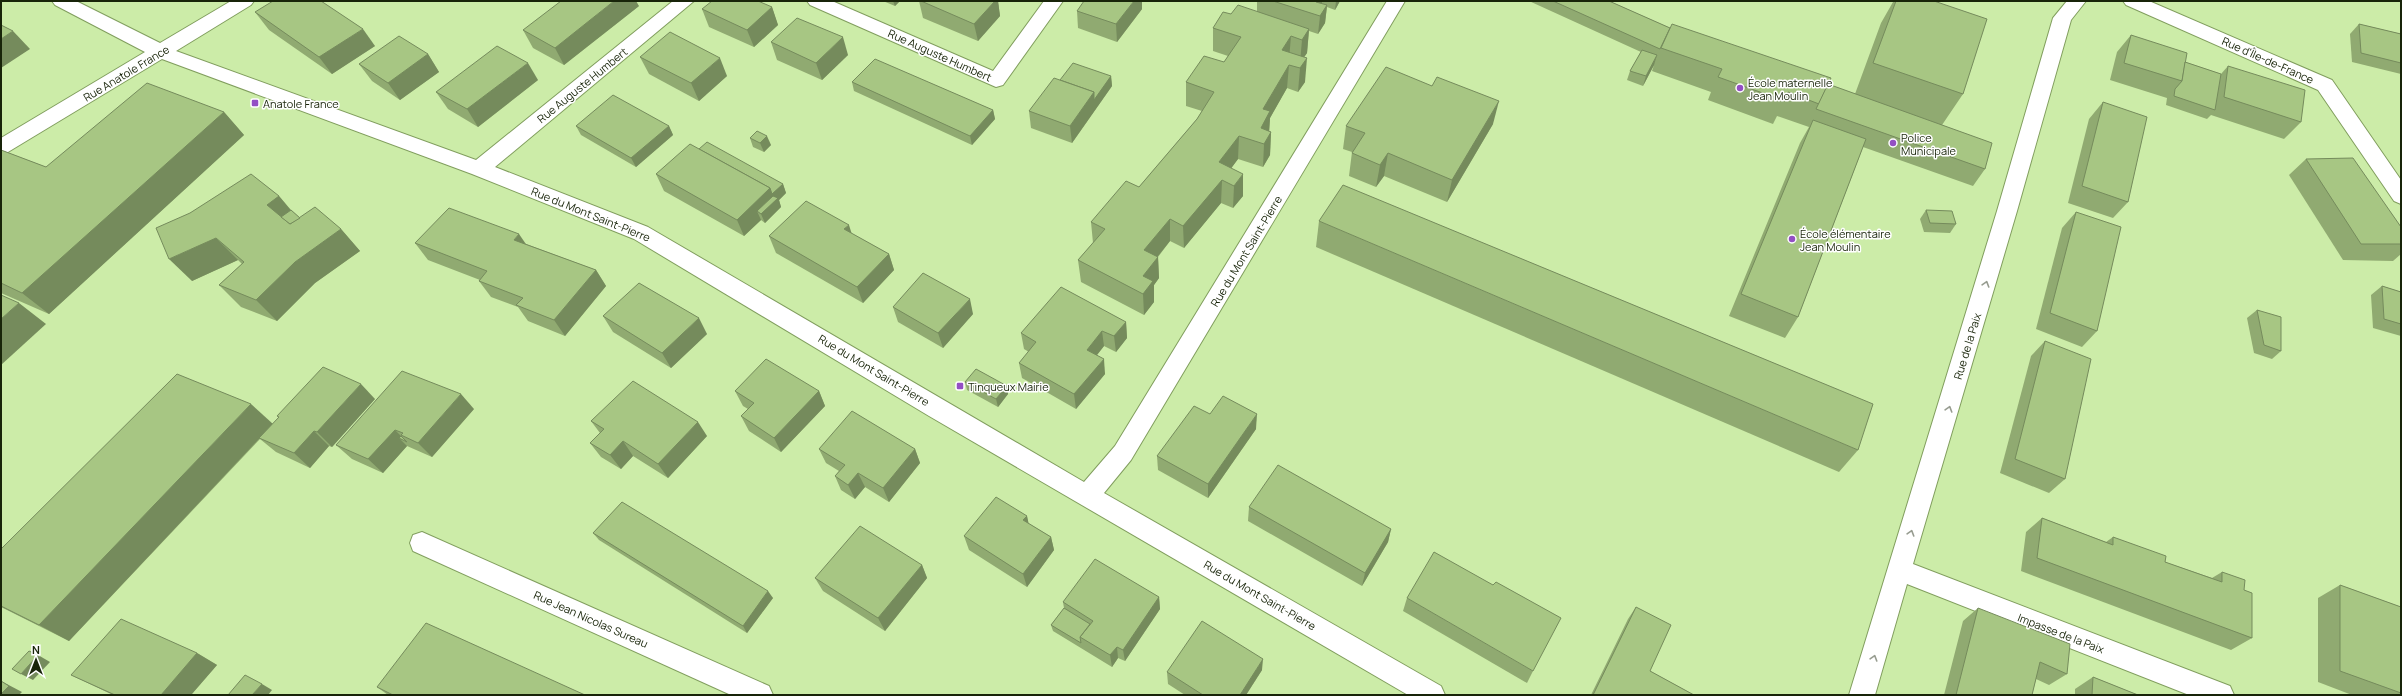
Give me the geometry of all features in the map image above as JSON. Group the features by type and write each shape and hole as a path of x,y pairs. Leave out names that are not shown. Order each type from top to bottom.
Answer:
{"street":[{"name":"Rue du Mont Saint-Pierre","path":"61,1 160,52 479,169 641,233 1088,496 1432,695"},
{"name":"Rue Anatole France","path":"2,145 245,1"},
{"name":"Rue Auguste Humbert","path":"479,169 685,1"},
{"name":"Rue Auguste Humbert","path":"816,1 996,80 1054,1"},
{"name":"Rue du Mont Saint-Pierre","path":"1088,496 1123,453 1396,1"},
{"name":"Rue de la Paix","path":"1862,695 2062,18 2077,1"},
{"name":"Rue d'Île-de-France","path":"2132,1 2325,85 2401,196"},
{"name":"Rue Jean Nicolas Sureau","path":"422,543 760,695"},
{"name":"Impasse de la Paix","path":"1900,570 2221,695"}],"building":[{"path":"273,1 321,1 363,29 319,57 255,12"},
{"path":"561,1 614,1 555,48 523,30"},
{"path":"712,1 758,1 772,7 747,30 702,9"},
{"path":"921,1 995,1 974,24"},
{"path":"1084,1 1134,1 1116,24 1077,11"},
{"path":"1273,1 1316,1 1327,5 1320,16"},
{"path":"1553,1 1609,1 1670,28 1660,49"},
{"path":"1896,1 1934,1 1987,19 1963,94 1873,63"},
{"path":"1238,5 1309,29 1302,40 1291,36 1282,50 1307,58 1300,68 1289,65 1263,109 1270,111 1261,128 1271,132 1264,144 1239,136 1219,162 1243,174 1234,186 1222,180 1183,226 1170,219 1144,250 1158,257 1143,276 1153,281 1143,294 1078,260 1105,229 1091,222 1126,181 1139,187 1197,119 1214,92 1186,82 1204,56 1224,62 1241,37 1213,28 1223,12 1231,14"},
{"path":"797,18 843,37 816,63 771,42"},
{"path":"1672,24 1831,78 1819,104 1788,92 1785,101 1718,77 1722,69 1661,48"},
{"path":"2359,24 2401,34 2401,63 2361,53"},
{"path":"1,25 13,31 1,39"},
{"path":"670,32 720,58 691,83 640,57"},
{"path":"2131,35 2187,53 2182,81 2124,63"},
{"path":"399,36 428,54 388,83 359,64"},
{"path":"497,46 528,63 467,109 436,92"},
{"path":"1642,50 1657,55 1646,76 1630,71"},
{"path":"875,59 993,110 970,136 852,82"},
{"path":"2185,62 2221,74 2215,110 2174,96 2175,89 2182,81"},
{"path":"1073,63 1111,76 1094,100 1094,92 1060,80"},
{"path":"2228,66 2305,90 2301,122 2224,97"},
{"path":"1386,67 1432,86 1437,77 1499,101 1452,180 1388,153 1380,165 1352,153 1365,133 1346,126"},
{"path":"1054,78 1094,92 1070,126 1029,111"},
{"path":"147,83 224,112 22,293 1,283 1,150 46,167"},
{"path":"1828,84 1992,143 1985,169 1816,109"},
{"path":"613,95 669,126 631,158 576,126"},
{"path":"2103,102 2147,117 2128,202 2082,186"},
{"name":"École élémentaire Jean Moulin","path":"1813,120 1866,139 1798,317 1741,294"},
{"path":"757,131 767,136 760,143 750,138"},
{"path":"707,142 783,184 772,194 770,188 699,149"},
{"path":"690,144 770,188 737,220 656,174"},
{"path":"2353,158 2401,227 2401,244 2361,244 2306,159"},
{"path":"251,174 279,196 267,205 290,224 315,207 341,229 295,262 256,300 219,285 244,262 216,238 169,259 156,228 190,213"},
{"path":"1343,185 1873,404 1858,450 1319,221"},
{"path":"773,196 778,198 761,214 757,211"},
{"path":"806,201 849,225 844,229 889,254 857,287 769,236"},
{"path":"449,208 519,234 514,240 596,270 554,320 516,305 523,298 479,281 487,271 415,243"},
{"path":"291,210 300,218 290,224 281,217"},
{"path":"1926,210 1952,211 1956,224 1930,223"},
{"path":"2076,212 2121,227 2097,331 2050,313"},
{"path":"923,273 970,299 938,333 893,307"},
{"path":"639,283 699,318 662,353 603,316"},
{"path":"2382,286 2401,292 2401,324 2384,319"},
{"path":"1061,287 1126,322 1114,336 1102,331 1087,350 1104,359 1074,394 1019,363 1036,342 1021,333"},
{"path":"1,295 19,303 1,319"},
{"path":"2257,310 2281,317 2281,351 2264,345"},
{"path":"2045,341 2091,359 2065,479 2015,459"},
{"path":"766,359 819,391 774,438 741,416 754,403 735,391"},
{"path":"323,367 361,384 317,432 314,431 294,453 259,438 279,417 277,416"},
{"path":"976,369 1007,386 996,399 965,382"},
{"path":"402,371 461,394 418,443 401,435 403,433 395,430 368,459 336,445"},
{"path":"177,374 251,404 39,625 1,606 1,549"},
{"path":"633,381 698,422 658,464 623,441 610,455 590,443 604,429 591,421"},
{"path":"1223,396 1257,414 1208,484 1157,456 1194,406 1210,414"},
{"path":"852,411 915,449 883,488 858,473 848,485 835,476 845,465 819,449"},
{"path":"401,436 407,442 399,438"},
{"path":"1278,465 1391,529 1365,573 1249,507"},
{"path":"996,497 1027,516 1023,520 1051,537 1023,574 964,536"},
{"path":"622,502 768,591 743,626 593,533"},
{"path":"2042,518 2113,545 2113,537 2166,556 2165,562 2222,582 2222,572 2245,580 2244,590 2252,593 2252,638 2037,558"},
{"path":"860,526 922,565 878,618 815,578"},
{"path":"1434,552 1493,585 1496,582 1561,618 1533,671 1407,598"},
{"path":"1095,559 1159,597 1123,650 1117,647 1110,655 1080,637 1093,621 1063,602"},
{"path":"2340,585 2401,607 2401,693 2340,671"},
{"path":"1636,607 1671,625 1650,671 1694,695 1593,695"},
{"path":"1064,608 1090,624 1080,637 1081,643 1051,625"},
{"path":"1978,608 2070,644 2067,674 2040,662 2032,695 1956,695"},
{"path":"121,619 197,653 161,695 115,695 71,675"},
{"path":"1202,621 1263,659 1240,695 1203,695 1167,672"},
{"path":"426,623 585,695 393,695 377,687"},
{"path":"29,651 38,655 21,674 12,669"},
{"path":"245,675 262,684 252,695 228,695"},
{"path":"2093,677 2138,695 2092,695"},
{"path":"1,681 9,686 1,694"}],"place":[{"name":"École maternelle Jean Moulin","path":"1740,88"},
{"name":"Anatole France","path":"255,103"},
{"name":"Police Municipale","path":"1893,143"},
{"name":"École élémentaire Jean Moulin","path":"1792,239"},
{"name":"Tinqueux Mairie","path":"960,386"}]}
